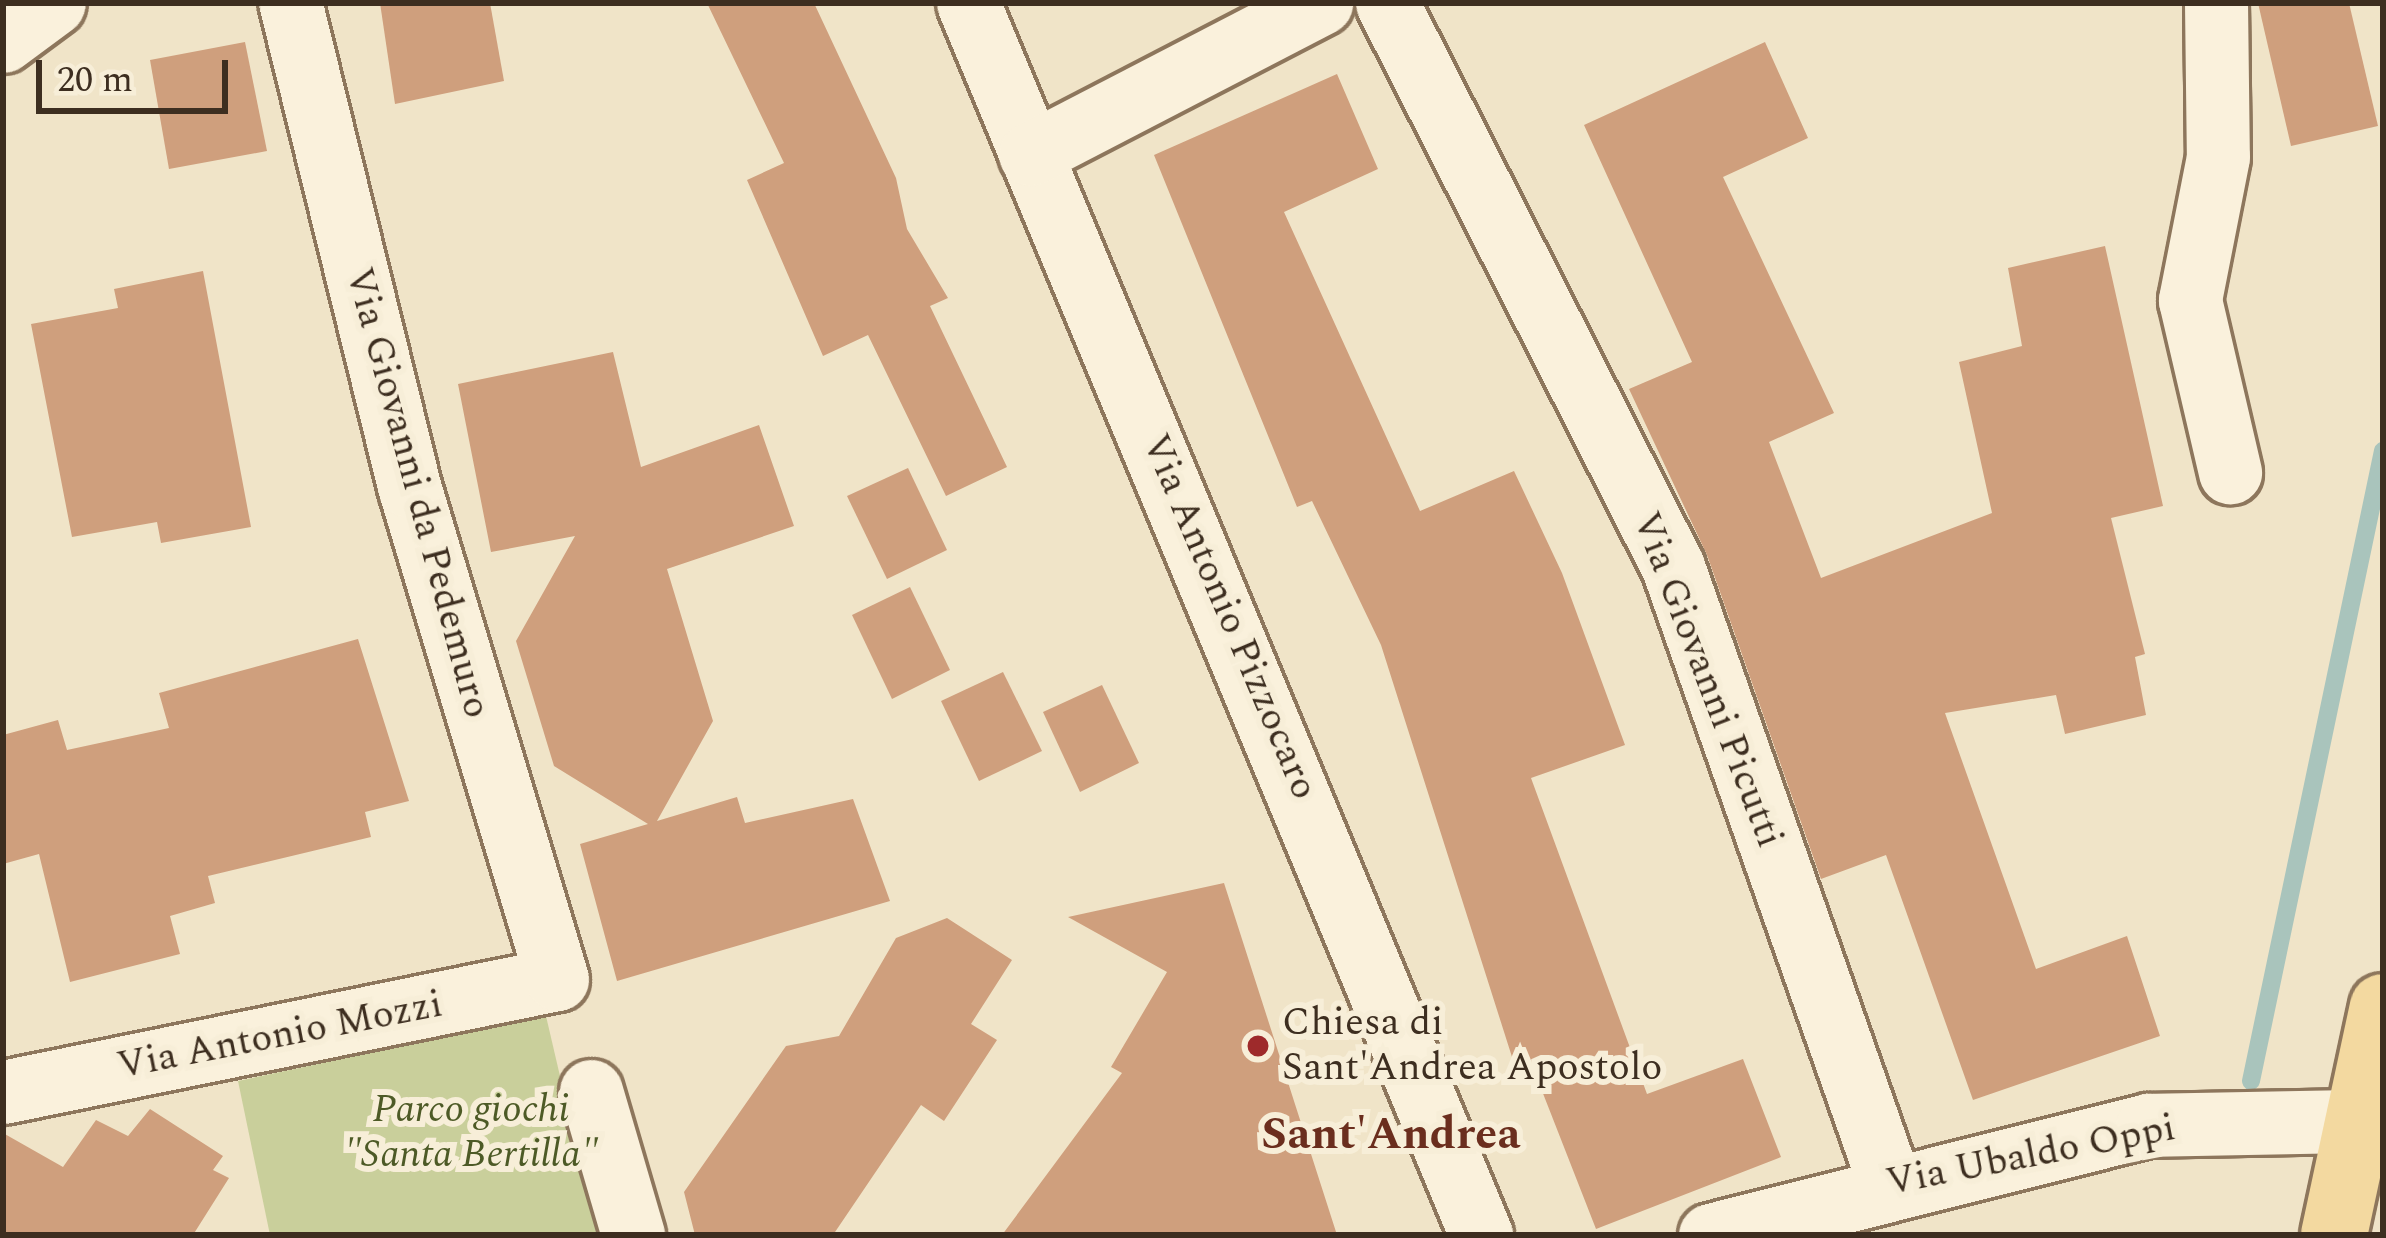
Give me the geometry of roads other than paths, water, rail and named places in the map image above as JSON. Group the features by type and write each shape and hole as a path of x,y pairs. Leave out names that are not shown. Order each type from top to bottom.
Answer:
{"main road":[{"path":"2334,1235 2383,1007"}],"street":[{"path":"3,40 53,3"},
{"name":"Via Giovanni da Pedemuro","path":"290,3 409,486 557,979"},
{"name":"Via Antonio Pizzocaro","path":"968,3 1346,888 1481,1235"},
{"path":"1030,154 1321,3"},
{"name":"Via Giovanni Picutti","path":"1387,3 1673,567 1889,1182"},
{"path":"2216,3 2218,157 2190,300 2230,472"},
{"name":"Via Antonio Mozzi","path":"3,1092 557,979"},
{"path":"591,1090 633,1235"},
{"name":"Via Ubaldo Oppi","path":"1710,1235 1889,1182 2148,1125 2359,1120"}],"waterway":[{"path":"2251,1081 2383,451"}],"place":[{"name":"Chiesa di Sant'Andrea Apostolo","path":"1258,1046"}],"district":[{"name":"Sant'Andrea","path":"1391,1135"}],"park label":[{"name":"Parco giochi \"Santa Bertilla\"","path":"471,1134"}]}
